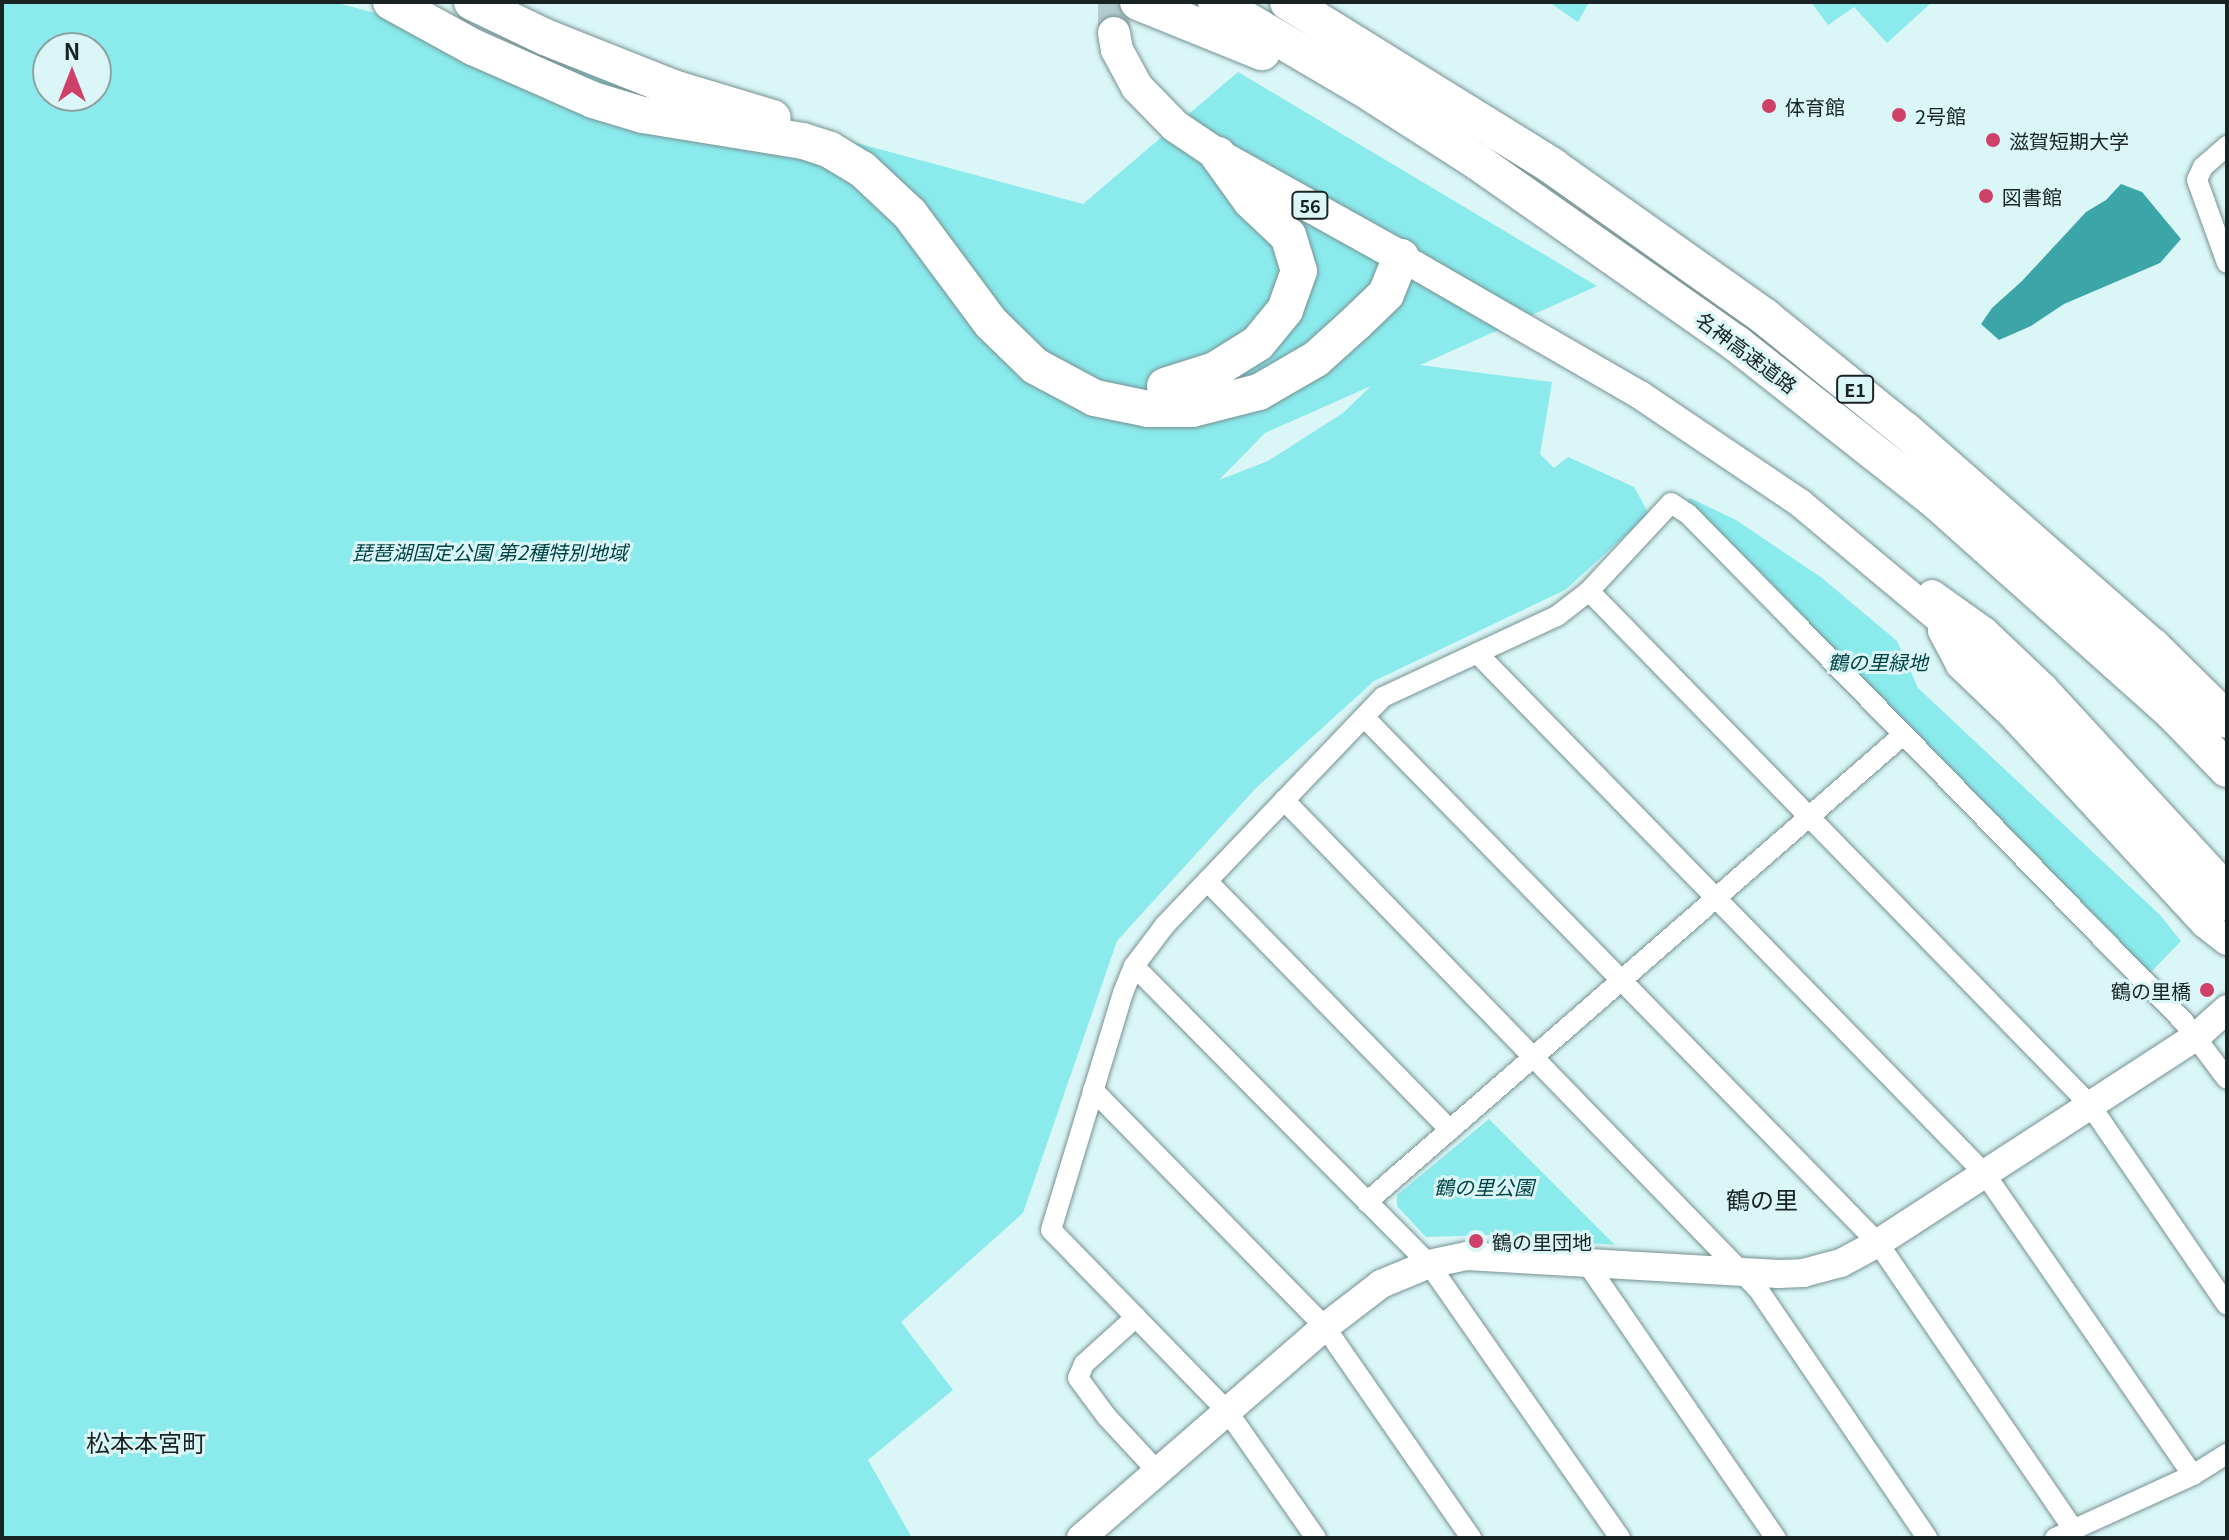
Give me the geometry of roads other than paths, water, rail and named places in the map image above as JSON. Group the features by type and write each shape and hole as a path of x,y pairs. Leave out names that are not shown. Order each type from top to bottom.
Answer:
{"highway":[{"path":"391,2 473,47 593,100 643,115 803,141 830,150 862,169 910,214 991,323 1035,366 1095,398 1148,409 1192,409 1259,392 1316,359 1357,322 1386,294 1401,257"},
{"path":"472,2 545,37 673,88 827,134 858,148 896,175 930,209 1010,317 1039,345 1094,374 1121,383 1206,386 1276,363 1319,331 1401,257"},
{"path":"1138,2 1257,50 1361,108 1472,179 1646,277"},
{"name":"名神高速道路","path":"1216,2 1372,94 1646,277 1838,420 1936,501 2172,712 2227,769"},
{"name":"名神高速道路","path":"1288,2 1449,99 1596,196 1765,317 1941,461 2152,646 2227,720"},
{"path":"1332,2 1449,99"},
{"path":"1165,386 1215,370 1258,343 1285,310 1299,271 1288,236 1251,201 1218,155"}],"main road":[{"name":"56","path":"1114,33 1126,70 1152,105 1175,126 1218,155 1401,257"}],"street":[{"path":"2227,146 2203,167 2197,180 2227,263"},
{"path":"1401,257 1640,395 1800,503 1937,617 2017,691 2223,897"},
{"path":"1316,1538 1227,1411 1051,1230 1134,966 1165,925 1383,697 1401,685 1557,616 1589,591 1671,503 1688,514 2197,1036 2227,1079"},
{"path":"1874,564 1943,600 1984,631 2044,688 2223,897"},
{"path":"1589,591 2090,1105 2227,1305"},
{"path":"1937,617 1960,665 2013,716 2205,924 2227,941"},
{"path":"1477,653 1985,1174 2193,1475"},
{"path":"1364,717 1878,1243 2065,1534 2193,1475 2227,1454"},
{"path":"1367,1202 1904,734"},
{"path":"1284,800 1758,1289 1927,1538"},
{"path":"1207,881 1450,1130"},
{"path":"1134,966 1429,1264 1620,1538"},
{"path":"1081,1538 1366,1293 1429,1264 1492,1256 1743,1273 1791,1274 1821,1269 1878,1243 2197,1036 2227,1009"},
{"path":"1093,1090 1325,1327 1471,1538"},
{"path":"1586,1262 1776,1538"},
{"path":"1136,1317 1084,1364 1078,1378 1107,1417 1158,1472"}],"tunnel":[{"path":"1114,2 1114,33"}],"place":[{"name":"体育館","path":"1769,106"},
{"name":"2号館","path":"1899,115"},
{"name":"滋賀短期大学","path":"1993,140"},
{"name":"図書館","path":"1986,196"},
{"name":"鶴の里橋","path":"2207,990"},
{"name":"鶴の里団地","path":"1476,1241"}],"district":[{"name":"鶴の里","path":"1762,1199"},
{"name":"松本本宮町","path":"146,1442"}],"park label":[{"name":"琵琶湖国定公園 第2種特別地域","path":"490,551"},
{"name":"鶴の里緑地","path":"1878,661"},
{"name":"鶴の里公園","path":"1484,1186"}]}
